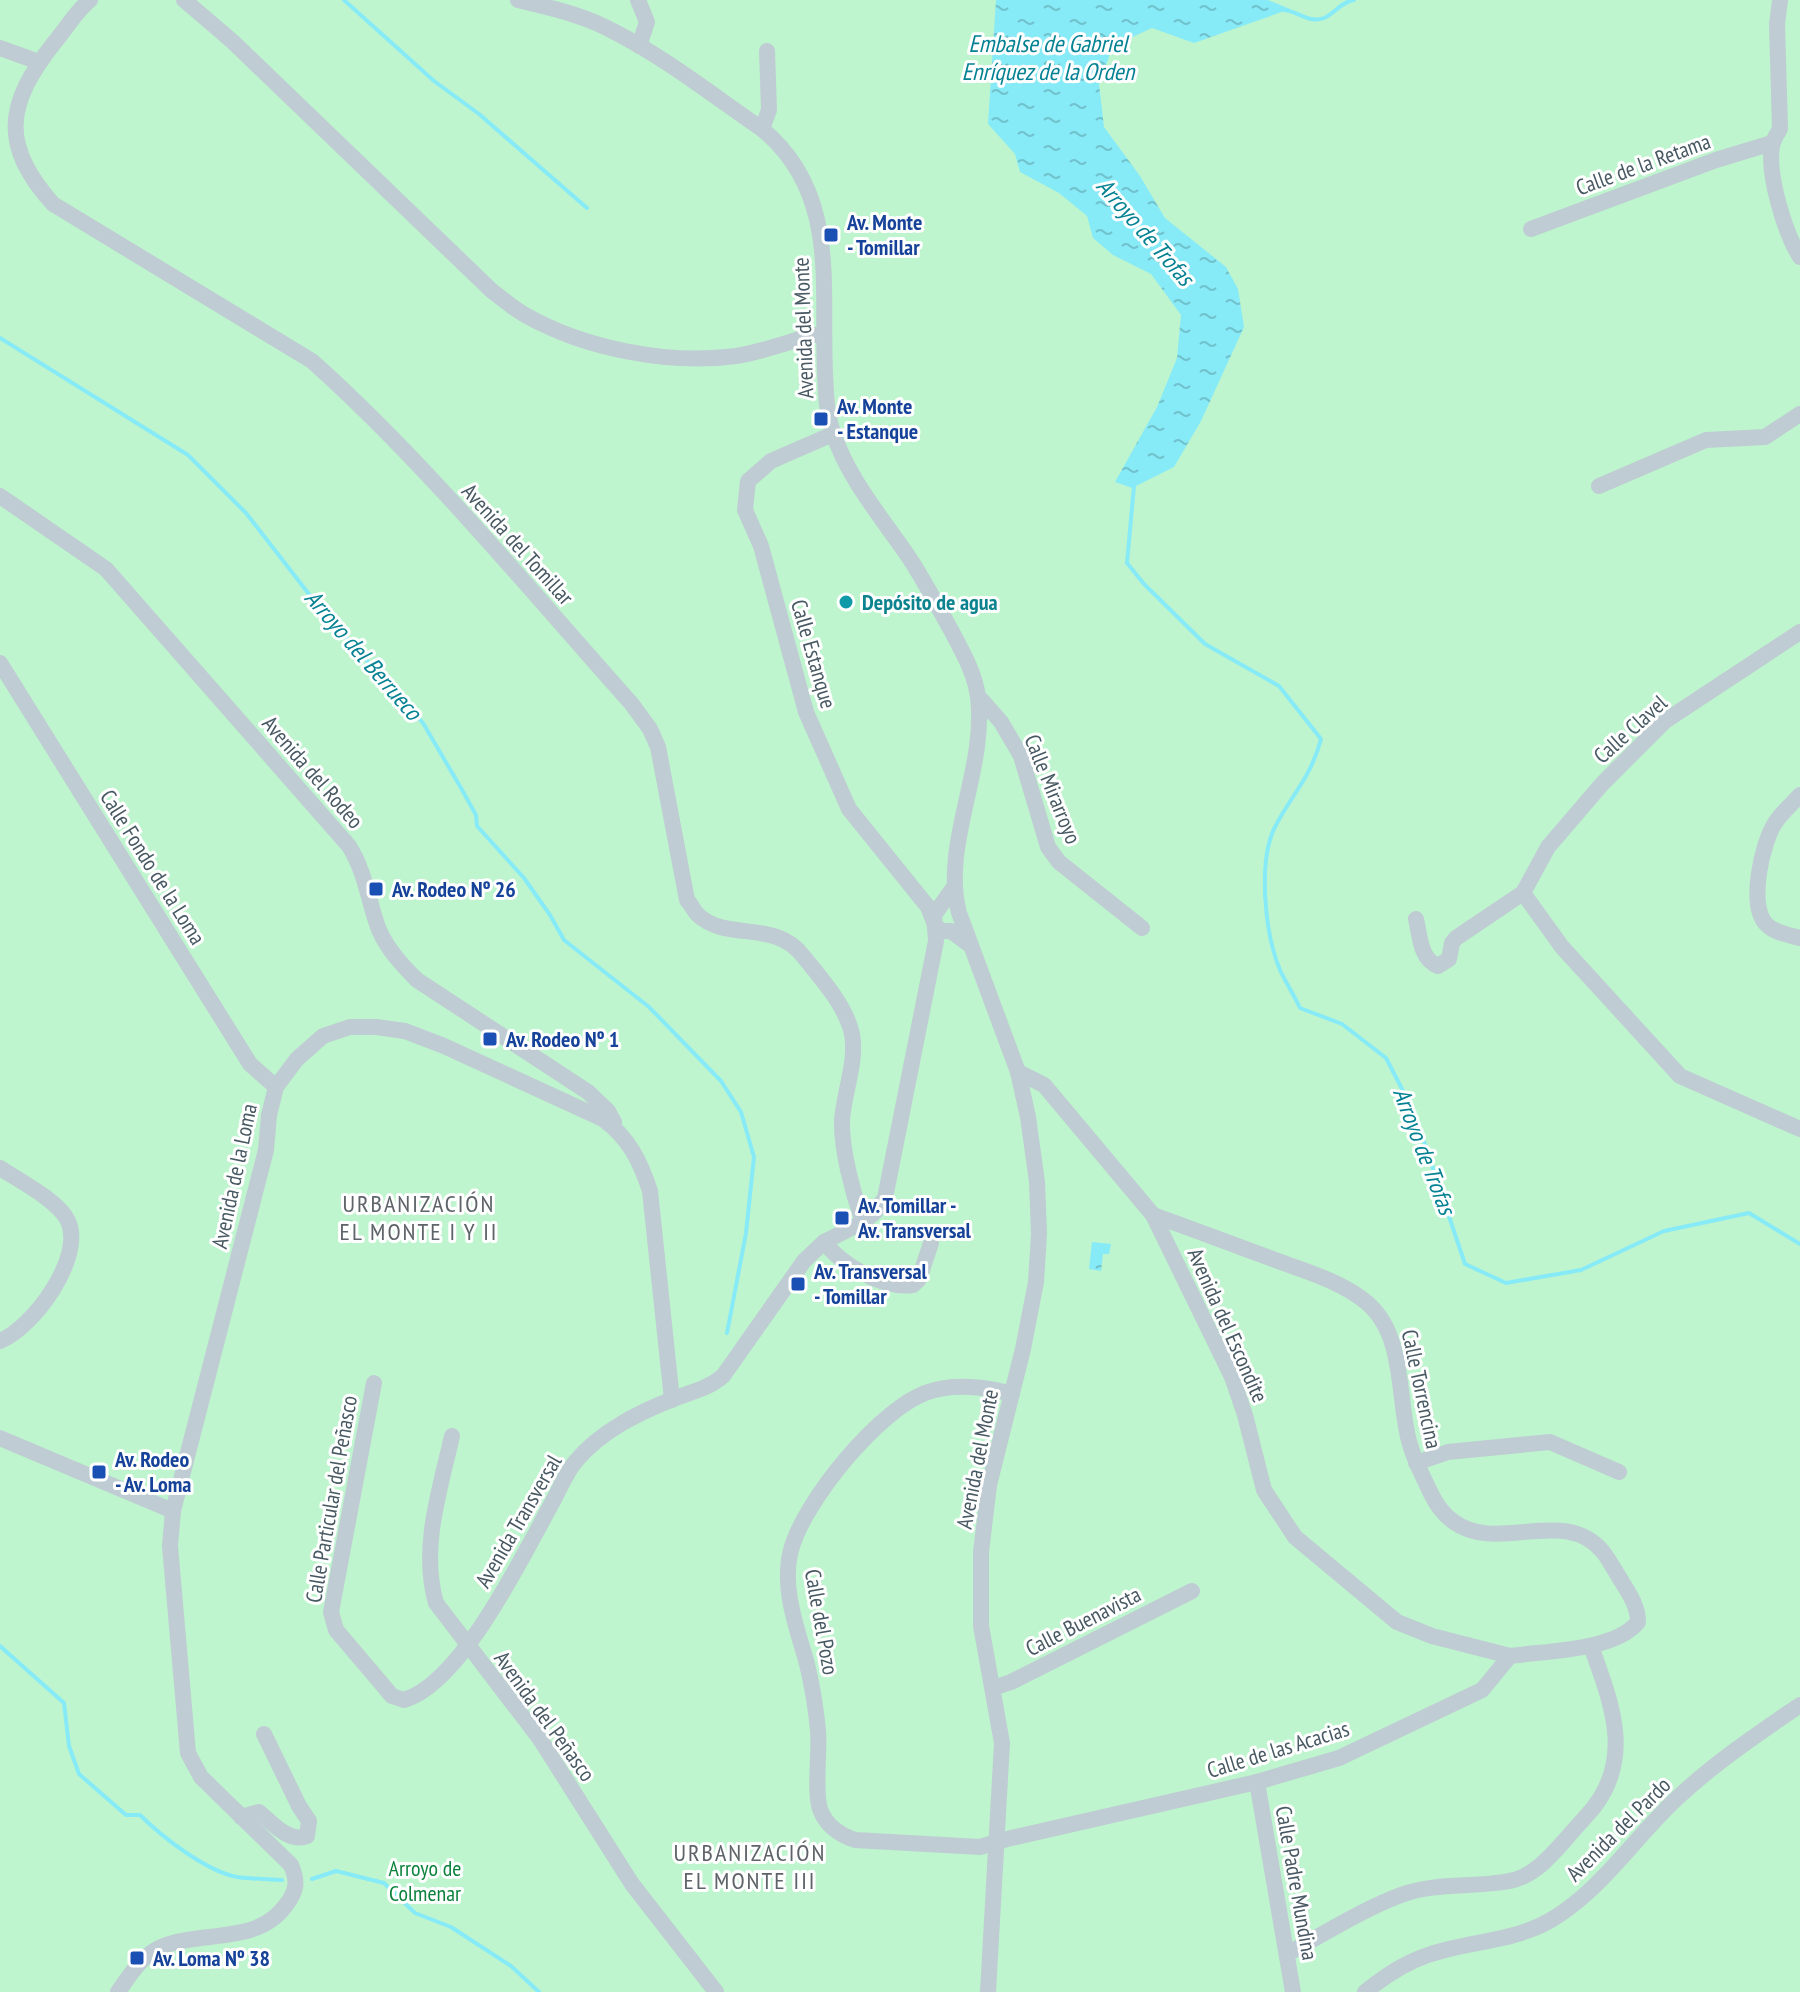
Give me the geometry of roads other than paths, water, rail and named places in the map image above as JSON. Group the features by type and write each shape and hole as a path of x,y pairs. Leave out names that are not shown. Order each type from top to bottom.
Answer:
{"street":[{"name":"Avenida del Tomillar","path":"90,0 39,62 19,94 10,129 23,171 34,187 53,204 312,361 349,394 442,493 631,703 650,729 660,755 687,900 698,915 717,926 788,940 801,953 845,1017 852,1035 852,1057 842,1119 843,1143 863,1222"},
{"path":"184,0 232,41 492,291 526,316 585,340 660,357 704,359 740,355 801,338 824,335"},
{"name":"Avenida del Monte","path":"518,0 575,14 607,27 639,46 762,129 796,166 813,201 822,235 827,402 833,434 850,469 933,596 961,649 978,696 975,762 955,866 954,887 970,945 1018,1072 1037,1182 1039,1234 1036,1282 989,1485 981,1552 981,1626 1002,1743 988,1992"},
{"path":"638,0 647,22 639,46"},
{"path":"1780,0 1777,24 1780,129 1772,143 1771,167 1790,241 1800,257"},
{"path":"0,48 39,62"},
{"path":"762,129 769,110 767,51"},
{"name":"Calle de la Retama","path":"1531,229 1716,160 1772,143"},
{"path":"1599,486 1706,440 1765,437 1800,414"},
{"name":"Calle Estanque","path":"833,434 771,461 748,481 745,510 761,546 806,712 849,809 935,912"},
{"name":"Avenida del Rodeo","path":"0,496 106,569 349,846 365,878 379,930 395,958 417,980 588,1092 608,1111 618,1130"},
{"name":"Calle Clavel","path":"1416,919 1425,955 1438,966 1449,959 1456,938 1523,893 1548,847 1602,784 1665,721 1800,632"},
{"name":"Calle Fondo de la Loma","path":"0,663 250,1064 276,1087"},
{"name":"Calle Mirarroyo","path":"978,696 1001,722 1021,756 1048,847 1059,862 1142,928"},
{"name":"Calle Mirarroyo","path":"979,726 1001,722"},
{"path":"1800,795 1775,822 1767,841 1758,877 1758,900 1761,918 1766,925 1800,938"},
{"name":"Avenida del Monte","path":"935,912 954,887"},
{"path":"1523,893 1562,947 1680,1076 1800,1129"},
{"path":"936,941 951,931 958,926 959,913 950,906 935,912 943,931 951,931 970,945"},
{"name":"Avenida Transversal","path":"467,1645 487,1621 574,1463 603,1433 712,1385 723,1376 804,1261 824,1242 863,1222 885,1198 936,941 935,912"},
{"name":"Avenida de la Loma","path":"118,1992 152,1952 166,1945 232,1935 259,1927 282,1911 292,1898 297,1879 291,1865 201,1777 188,1753 170,1546 173,1511 266,1150 269,1115 276,1087 297,1059 323,1036 350,1027 405,1031 603,1119 618,1130 640,1161 650,1191 672,1400"},
{"name":"Avenida del Escondite","path":"1018,1072 1044,1085 1153,1215 1232,1377 1264,1490 1295,1537 1397,1622 1432,1636 1510,1656"},
{"path":"572,1081 580,1091 578,1108"},
{"path":"0,1168 58,1208 68,1221 71,1237 63,1274 46,1302 27,1324 0,1341"},
{"name":"Calle Torrencina","path":"1153,1215 1328,1279 1366,1302 1386,1324 1393,1345 1407,1435 1434,1502 1457,1524 1489,1533 1560,1530 1576,1533 1603,1551 1632,1599 1638,1622 1624,1633 1591,1646"},
{"path":"824,1242 834,1255 870,1277 902,1287 913,1285 919,1279 931,1243"},
{"name":"Calle Particular del Peñasco","path":"374,1383 331,1612 336,1630 398,1700 410,1698 426,1688 467,1645"},
{"name":"Calle del Pozo","path":"997,1842 980,1847 855,1840 841,1835 826,1821 819,1807 818,1729 808,1667 787,1579 791,1550 802,1522 860,1442 886,1419 927,1392 947,1387 993,1388 1012,1394"},
{"name":"Avenida del Peñasco","path":"452,1436 433,1521 429,1558 436,1603 540,1739 632,1884 716,1992"},
{"path":"0,1438 173,1511"},
{"path":"1416,1463 1448,1452 1550,1442 1619,1472"},
{"name":"Calle Buenavista","path":"993,1688 1011,1682 1192,1591"},
{"path":"1287,1954 1403,1894 1441,1886 1510,1881 1529,1874 1546,1861 1596,1805 1612,1771 1617,1744 1614,1713 1591,1646 1510,1656"},
{"name":"Calle de las Acacias","path":"997,1842 1257,1782 1339,1758 1482,1690 1510,1656"},
{"name":"Avenida del Pardo","path":"1365,1992 1407,1963 1431,1954 1515,1935 1550,1920 1583,1897 1671,1804 1718,1761 1800,1705"},
{"path":"241,1817 259,1812 290,1837 300,1839 307,1836 310,1829 309,1821 264,1734"},
{"name":"Calle Padre Mundina","path":"1257,1782 1293,1992"}],"water":[{"name":"Embalse de Gabriel Enríquez de la Orden","path":"996,0 1268,0 1290,9 1194,43 1152,28 1113,46 1099,84 1104,127 1140,176 1165,218 1226,267 1238,289 1244,327 1201,421 1174,467 1132,488 1115,482 1157,407 1177,358 1181,315 1151,274 1113,255 1093,238 1087,216 1059,193 1020,172 1015,154 988,124"},
{"path":"1092,1242 1111,1244 1109,1254 1103,1254 1101,1271 1089,1269"}],"waterway":[{"path":"344,0 434,81 479,114 587,208"},
{"path":"1284,10 1319,19 1354,0"},
{"name":"Arroyo del Berrueco","path":"0,338 188,455 246,513 319,607 423,723 476,815 477,826 524,878 564,940 649,1007 721,1081 741,1112 754,1157 746,1233 727,1333"},
{"name":"Arroyo de Trofas","path":"1134,486 1127,563 1205,644 1279,686 1321,739 1307,774 1270,840 1265,877 1270,937 1280,970 1300,1008 1342,1024 1386,1058 1414,1112 1465,1264 1506,1283 1581,1270 1664,1231 1749,1213 1800,1244"},
{"path":"0,1646 64,1703 69,1746 79,1774 126,1815 140,1815 185,1852 225,1874 282,1880"},
{"path":"312,1879 336,1871 384,1883 415,1913 451,1927 511,1966 539,1992"}],"place":[{"name":"Av. Monte - Tomillar","path":"831,235"},
{"name":"Av. Monte - Estanque","path":"821,419"},
{"name":"Depósito de agua","path":"846,602"},
{"name":"Av. Rodeo Nº 26","path":"376,889"},
{"name":"Av. Rodeo Nº 1","path":"490,1039"},
{"name":"Av. Tomillar - Av. Transversal","path":"842,1218"},
{"name":"Av. Transversal - Tomillar","path":"798,1284"},
{"name":"Av. Rodeo - Av. Loma","path":"99,1472"},
{"name":"Av. Loma Nº 38","path":"137,1958"}],"district":[{"name":"URBANIZACIÓN EL MONTE I Y II","path":"419,1218"},
{"name":"URBANIZACIÓN EL MONTE III","path":"750,1867"}],"park label":[{"name":"Arroyo de Colmenar","path":"425,1880"}]}
